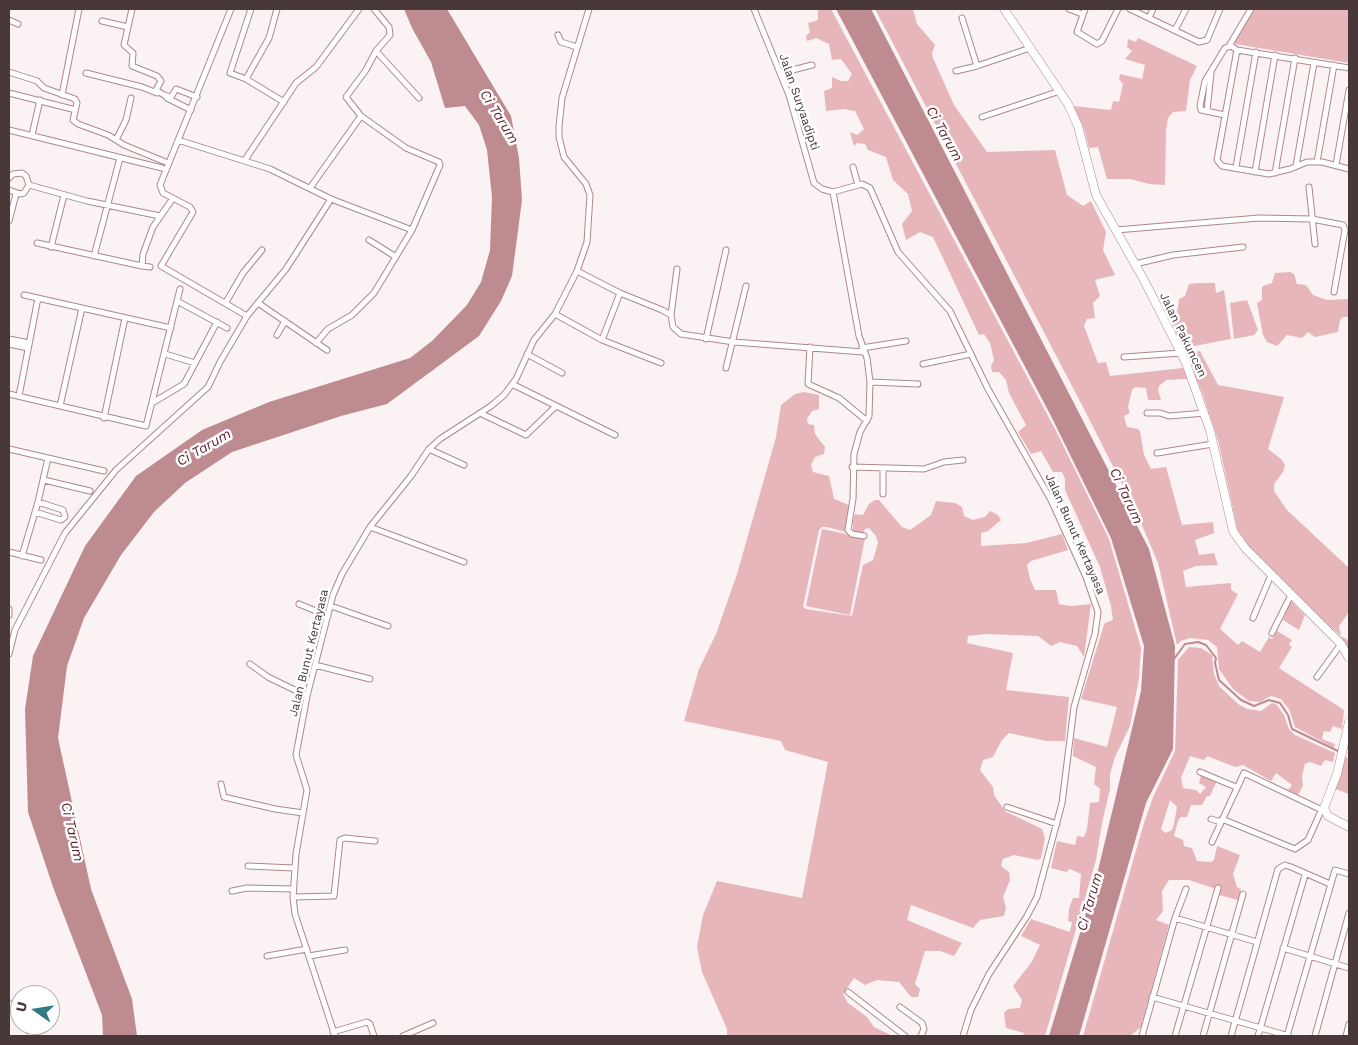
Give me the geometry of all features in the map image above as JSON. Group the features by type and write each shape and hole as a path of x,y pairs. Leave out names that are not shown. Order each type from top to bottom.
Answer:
{"street":[{"path":"62,95 79,9"},
{"path":"132,9 124,45 133,53 132,66 157,76 161,81 156,90 164,95 171,97 176,89 197,97"},
{"path":"231,9 197,97 160,184 160,190 190,206 193,212 161,266 163,270 226,302 247,316"},
{"path":"251,9 230,71 232,75 246,79 284,102"},
{"path":"246,79 269,38 277,9"},
{"path":"245,160 296,83 316,68 359,9"},
{"path":"316,343 328,329 352,315 366,302 412,230 434,184 440,163 406,148 361,116 346,97 366,70 376,51 389,38 390,32 374,9"},
{"name":"Jalan Bunut Kertayasa","path":"334,1034 295,914 293,897 294,868 307,783 296,761 296,755 307,696 328,616 342,574 370,527 429,449 504,395 512,384 534,340 554,314 577,271 587,242 590,195 586,184 564,157 559,137 559,126 562,98 589,9"},
{"name":"Jalan Suryaadipti","path":"754,9 781,73 798,122 814,183 822,189 833,192"},
{"name":"Jalan Pakuncen","path":"1004,9 1060,91 1078,126 1096,196 1181,353 1205,413 1233,531 1241,544 1341,644 1349,658"},
{"path":"1069,9 1083,12 1077,32 1094,43 1100,43 1118,9"},
{"path":"1130,9 1199,42 1207,40 1220,9"},
{"path":"1150,18 1154,9"},
{"path":"1175,30 1186,9"},
{"path":"1225,115 1201,110 1200,106 1205,81 1251,9"},
{"path":"962,18 977,66"},
{"path":"9,20 18,24"},
{"path":"102,21 128,27"},
{"path":"558,35 564,44 577,47"},
{"path":"1229,46 1236,50 1349,68"},
{"path":"956,71 1030,48"},
{"path":"1236,50 1217,160 1222,166 1255,172 1275,173 1307,162 1349,168"},
{"path":"376,51 419,98"},
{"path":"1236,168 1256,52"},
{"path":"1255,172 1276,55"},
{"path":"1275,173 1294,58"},
{"path":"1296,166 1314,63"},
{"path":"781,73 812,65"},
{"path":"1317,162 1334,66"},
{"path":"9,72 37,81 44,88 77,101 73,120 75,123 101,131 116,140 168,163"},
{"path":"86,73 142,87 191,110"},
{"path":"1336,165 1347,118 1349,90"},
{"path":"982,117 1060,91"},
{"path":"9,94 72,109"},
{"path":"116,140 126,120 131,98"},
{"path":"32,135 40,100"},
{"path":"310,188 361,116"},
{"path":"9,130 162,168"},
{"path":"178,140 245,160 331,199 412,230"},
{"path":"94,256 120,158"},
{"path":"853,167 858,185 833,192 863,350 867,358 870,382 870,408 866,422 857,440 852,467 854,488 848,530 852,534 864,536"},
{"path":"9,178 13,174 22,173 26,176 29,185"},
{"path":"29,185 64,195 160,216"},
{"path":"9,190 16,194 24,193 29,185"},
{"name":"Jalan Bunut Kertayasa","path":"858,185 870,188 895,246 919,277 946,304 994,401 1024,449 1051,500 1086,577 1098,612 1095,634 1074,707 1069,738 1067,778 1045,870 1032,908 988,974 971,1010 963,1036"},
{"path":"1309,187 1315,244"},
{"path":"9,221 16,194"},
{"path":"51,246 64,195"},
{"path":"9,654 15,630 65,533 116,470 208,387 220,362 247,316 286,269 331,199"},
{"path":"142,266 147,242 160,216 171,201"},
{"path":"1116,230 1237,218 1312,219 1345,226 1334,292"},
{"path":"369,240 396,257"},
{"path":"37,243 150,267"},
{"path":"1134,264 1160,257 1243,247"},
{"path":"226,302 243,273 262,250"},
{"path":"706,339 726,250"},
{"path":"677,269 671,316 676,331 706,339 734,342 863,350 906,341"},
{"path":"577,271 671,316"},
{"path":"726,368 734,342 746,286"},
{"path":"9,394 143,427 147,424 180,289"},
{"path":"602,340 620,293"},
{"path":"24,295 171,328"},
{"path":"19,396 38,298"},
{"path":"177,301 227,328"},
{"path":"258,302 327,350"},
{"path":"60,406 82,308"},
{"path":"554,314 602,340 661,363"},
{"path":"104,418 125,318"},
{"path":"152,403 184,384 218,322"},
{"path":"277,335 285,322"},
{"path":"9,339 28,346"},
{"path":"9,344 28,346"},
{"path":"810,347 808,384 839,398 866,422"},
{"path":"1124,358 1181,353"},
{"path":"165,354 195,363"},
{"path":"527,354 562,373"},
{"path":"923,364 971,354"},
{"path":"870,382 918,384"},
{"path":"512,384 615,435"},
{"path":"480,414 526,435 556,406"},
{"path":"1147,413 1160,413 1169,416 1205,413"},
{"path":"1157,453 1212,444"},
{"path":"9,449 104,471"},
{"path":"429,449 464,465"},
{"path":"22,556 36,512 48,458"},
{"path":"852,467 883,469 924,468 944,462 963,460"},
{"path":"883,469 883,494"},
{"path":"44,480 90,491"},
{"path":"36,512 61,520 65,517 62,510 38,502"},
{"path":"370,527 464,562"},
{"path":"9,552 41,560"},
{"path":"1253,618 1271,575"},
{"path":"1272,633 1291,595"},
{"path":"299,604 328,616"},
{"path":"331,606 388,626"},
{"path":"9,609 9,615"},
{"path":"1317,677 1341,644"},
{"path":"250,664 268,677 307,696"},
{"path":"315,665 370,679"},
{"path":"1211,819 1222,821 1295,849 1308,840 1323,811 1340,761 1349,722"},
{"path":"1200,772 1236,786"},
{"path":"1212,842 1236,786 1242,774 1246,773 1323,811 1328,816 1349,827"},
{"path":"221,784 224,797 275,810 303,813"},
{"path":"1007,807 1057,824"},
{"path":"293,897 334,896 340,840 345,838 375,841"},
{"path":"1231,1036 1278,869 1285,865 1330,884"},
{"path":"248,866 294,868"},
{"path":"1152,997 1288,1036 1330,884 1336,869 1349,874"},
{"path":"1258,1036 1305,875"},
{"path":"232,891 247,888 293,888"},
{"path":"1175,1036 1218,888"},
{"path":"1142,1036 1175,918 1186,889"},
{"path":"1203,1036 1244,894"},
{"path":"1315,1036 1349,913"},
{"path":"1175,918 1258,942"},
{"path":"1284,948 1349,968"},
{"path":"266,956 307,949"},
{"path":"309,956 346,950"},
{"path":"848,992 905,1036"},
{"path":"900,1007 922,1023 924,1029 921,1036"},
{"path":"334,1034 367,1022 370,1024 374,1036"},
{"path":"403,1036 433,1023"},
{"path":"1346,1036 1349,1024"}],"shaded area":[{"path":"818,9 831,9 1055,429 1109,539 1141,648 1139,678 1130,726 1115,757 1110,774 1110,789 1096,860 1045,1036 1023,1036 1024,1033 1006,1028 1004,1013 1008,1009 1020,1008 1022,1000 1013,986 1031,963 1040,945 1021,936 1031,919 1070,932 1072,922 1068,921 1069,909 1073,898 1079,898 1081,874 1070,869 1066,872 1051,868 1057,841 1075,845 1077,836 1084,837 1087,829 1090,803 1099,802 1100,789 1094,784 1096,767 1073,756 1074,738 1107,747 1117,707 1081,699 1105,623 1113,620 1111,606 1100,567 1065,490 1065,479 1062,472 1053,472 1041,451 1031,454 1018,432 1026,425 1009,393 1006,380 999,372 992,372 991,366 994,360 990,343 984,334 979,335 933,237 920,232 906,240 902,224 912,211 908,194 893,180 886,157 868,150 865,144 857,143 854,146 850,132 857,135 864,129 855,111 844,109 826,111 824,91 832,88 832,77 841,81 848,81 852,74 841,59 832,60 829,44 816,38 807,41 806,36 810,32 808,23 818,20"},
{"path":"875,9 913,9 917,24 935,45 932,53 933,58 954,105 987,152 1055,150 1067,195 1083,206 1091,201 1106,232 1103,250 1115,275 1095,280 1100,296 1093,303 1095,318 1087,319 1084,326 1098,363 1106,362 1110,376 1183,368 1188,379 1166,380 1159,386 1158,390 1161,400 1148,400 1146,388 1135,387 1132,390 1128,407 1130,413 1124,416 1127,427 1140,431 1144,455 1151,469 1166,467 1182,525 1213,522 1214,533 1195,540 1199,555 1214,553 1218,565 1196,566 1183,571 1186,587 1231,583 1231,590 1238,594 1220,629 1238,645 1242,641 1260,652 1269,637 1272,639 1277,631 1292,640 1289,645 1292,647 1279,668 1344,710 1342,729 1333,726 1330,732 1324,731 1322,739 1335,744 1334,748 1295,727 1289,709 1281,699 1271,696 1260,702 1249,701 1233,689 1219,669 1217,647 1208,640 1190,638 1181,641 1177,645 1158,563 1139,518"},
{"path":"1254,9 1349,9 1349,63 1235,44"},
{"path":"1138,38 1197,66 1190,80 1186,111 1173,112 1168,118 1165,185 1149,184 1130,179 1107,179 1098,147 1089,148 1084,129 1073,106 1111,110 1113,101 1119,102 1123,84 1119,79 1120,74 1142,79 1145,65 1125,59 1132,51 1127,47 1128,39 1136,42"},
{"path":"1290,272 1294,274 1297,284 1306,285 1313,295 1327,300 1349,299 1349,317 1343,317 1340,320 1338,332 1315,337 1308,332 1302,338 1287,335 1277,346 1267,342 1263,335 1257,303 1262,300 1263,286 1272,283 1275,273"},
{"path":"1215,283 1216,293 1224,290 1231,339 1184,348 1174,330 1173,318 1178,308 1179,299 1185,296 1189,284"},
{"path":"1247,300 1258,330 1254,335 1234,339 1230,303"},
{"path":"1200,351 1218,385 1284,397 1268,449 1281,459 1285,465 1283,472 1274,484 1274,491 1287,510 1349,568 1349,612 1339,626 1341,636 1316,615 1249,547 1238,532 1218,440 1202,392 1185,353"},
{"path":"804,392 819,395 819,409 812,411 807,419 808,424 814,425 815,434 825,447 824,454 815,457 811,465 813,472 829,476 834,499 849,505 846,532 827,527 822,527 819,530 803,607 852,616 863,565 873,560 878,543 876,536 869,528 865,529 863,534 853,532 853,521 855,514 863,515 869,504 875,500 879,500 902,527 910,530 931,515 936,501 955,503 962,507 964,516 973,520 985,517 990,511 998,515 1001,520 988,531 981,533 981,546 1026,543 1062,534 1068,550 1031,561 1027,565 1030,579 1035,590 1056,590 1059,604 1071,606 1091,604 1084,657 1077,646 1060,642 1051,646 1038,636 986,634 968,636 967,643 1013,653 1006,690 1069,697 1065,741 1046,741 1009,733 1002,740 993,757 983,760 980,770 993,787 994,795 1005,811 1042,829 1045,838 1041,858 1038,860 1014,855 1003,859 1001,866 1009,872 1010,880 1003,897 1006,907 1004,916 980,920 973,928 911,905 907,920 962,943 954,956 940,951 925,951 915,984 920,989 918,997 911,997 899,982 877,980 865,985 854,978 843,994 848,1003 867,1017 874,1027 893,1036 727,1036 727,1029 702,972 697,947 703,915 717,881 802,898 828,762 785,750 781,741 684,721 699,669 716,634 737,574 776,437 781,405 795,394"},
{"path":"822,529 865,538 850,615 806,606"},
{"path":"1291,601 1305,615 1299,630 1283,620"},
{"path":"1341,636 1349,641 1349,651"},
{"path":"1189,647 1201,648 1212,655 1214,674 1219,686 1238,704 1247,709 1261,711 1272,703 1276,704 1284,715 1289,729 1295,735 1335,753 1333,762 1325,760 1321,766 1310,762 1305,764 1302,776 1303,786 1298,795 1288,790 1292,785 1276,773 1271,781 1243,765 1235,767 1207,756 1204,760 1190,756 1181,778 1183,788 1196,790 1200,794 1206,787 1199,783 1201,775 1217,781 1210,796 1207,796 1202,805 1191,805 1187,817 1181,817 1174,836 1183,840 1184,846 1192,848 1197,861 1211,862 1214,860 1217,846 1240,855 1233,874 1237,887 1241,889 1238,900 1219,895 1213,888 1189,880 1169,880 1162,891 1163,911 1156,920 1169,925 1141,1027 1130,1036 1083,1036 1143,826 1153,797 1175,751 1178,660","holes":["1170,800 1177,807 1172,830 1165,833 1161,829"]},
{"path":"1344,756 1349,759 1349,794 1335,789"}],"water":[{"name":"Ci Tarum","path":"404,9 447,9 511,116 519,158 522,200 512,276 501,301 479,336 387,404 341,416 232,452 185,483 154,512 121,555 84,618 67,666 58,738 91,889 132,999 137,1036 103,1036 102,1015 53,887 28,812 25,709 33,656 85,546 136,476 202,430 269,402 410,358 432,341 467,305 481,282 490,250 492,197 487,150 479,125 465,106 445,108 431,62"},
{"name":"Ci Tarum","path":"836,9 871,9 1149,549 1175,646 1173,749 1146,803 1079,1036 1049,1036 1095,883 1141,691 1144,646 1111,538 1051,416"}],"waterway":[{"path":"1174,659 1185,644 1198,642 1206,645 1216,658 1215,663 1219,680 1241,700 1254,706 1269,700 1280,703 1288,715 1292,729 1340,752"}]}
